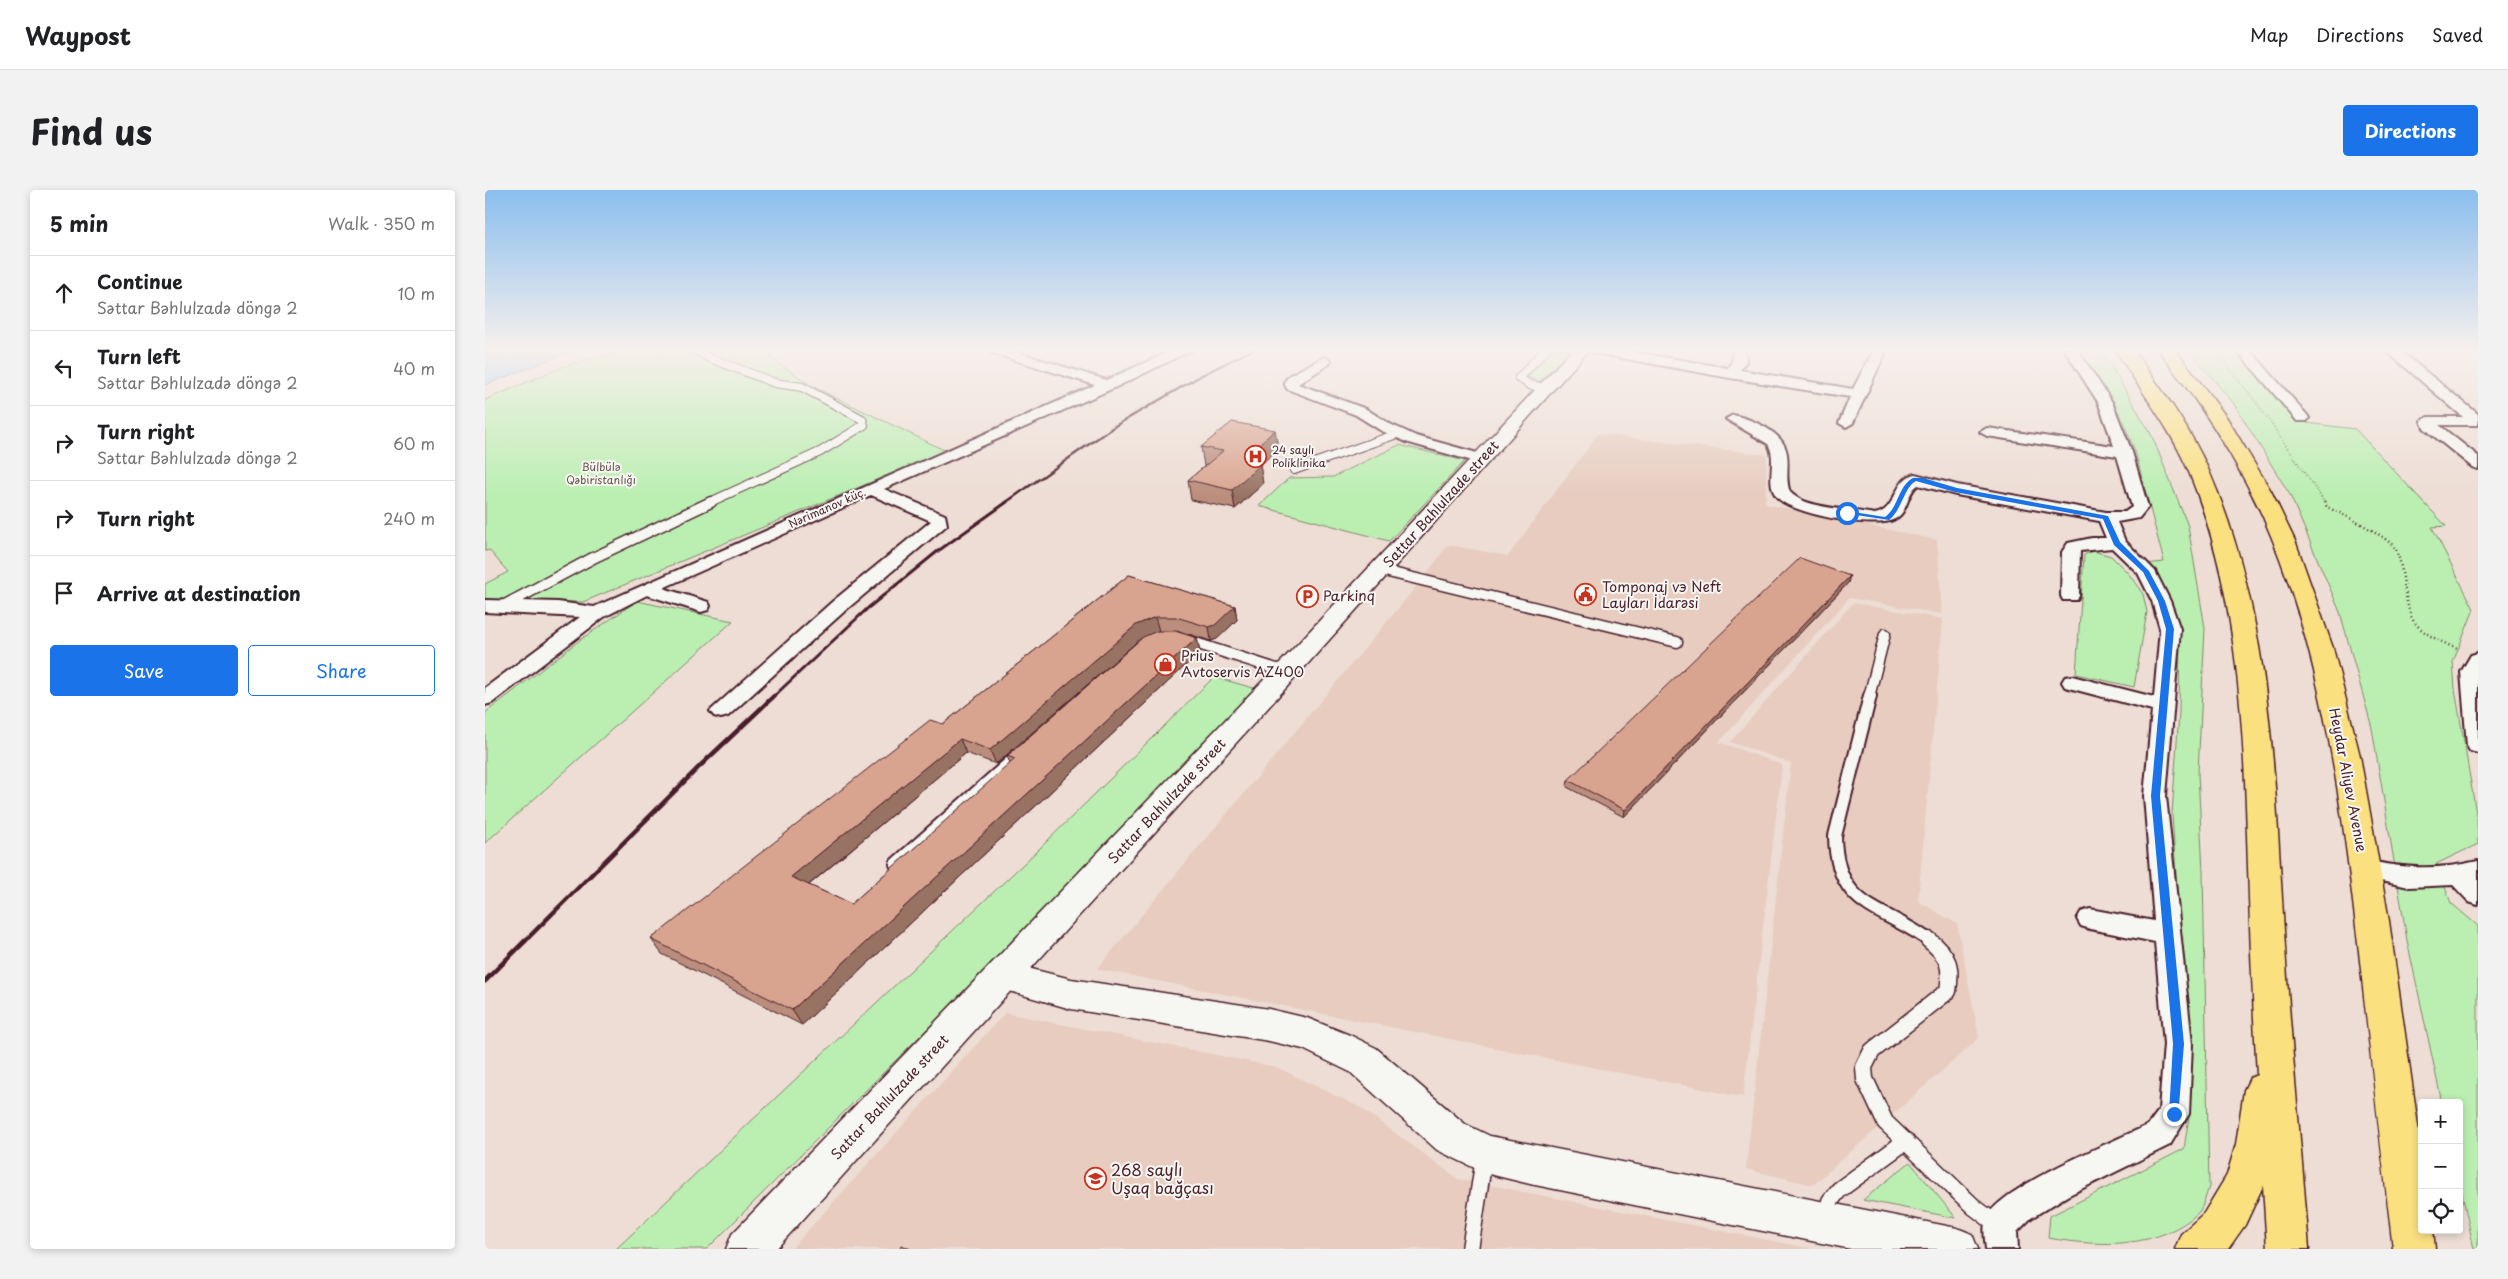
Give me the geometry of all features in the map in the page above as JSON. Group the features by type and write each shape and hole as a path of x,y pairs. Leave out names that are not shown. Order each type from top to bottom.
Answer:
{"highway":[{"path":"2157,398 2199,471 2222,532 2241,603 2257,720 2268,951 2288,1249"},
{"name":"Heydar Aliyev Avenue","path":"2205,398 2254,477 2284,542 2309,612 2339,732 2366,869 2414,1249"},
{"path":"2196,1249 2221,1227 2246,1183 2262,1119 2268,951"}],"main road":[{"name":"Sattar Bahlulzade street","path":"747,1249 1287,672 1537,398"},
{"path":"1004,976 1071,994 1269,1025 1307,1034 1339,1047 1363,1060 1451,1137 1485,1154 1530,1165 1957,1249"}],"street":[{"name":"Nərimanov küç.","path":"485,698 597,613 646,589 870,489 1078,398"},
{"path":"1325,398 1361,412 1397,434 1483,459"},
{"path":"1846,423 1856,398"},
{"path":"1733,419 1766,435 1775,442 1778,450 1781,492 1786,499 1799,505 1886,519 1896,508 1909,483 1915,479 1955,490 2106,517 2128,517 2137,514 2140,508 2124,452 2103,398"},
{"path":"2285,398 2302,418"},
{"path":"2450,398 2478,421"},
{"path":"2478,421 2428,421 2429,424 2478,464"},
{"path":"1987,432 2124,452"},
{"path":"721,710 840,605 939,525 939,518 870,489"},
{"path":"2001,1238 2019,1207 2056,1185 2159,1135 2174,1114 2178,1044 2155,796 2170,629 2161,601 2146,571 2117,543 2106,517"},
{"path":"2070,596 2071,552 2074,547 2092,543 2117,543"},
{"path":"646,589 701,606"},
{"path":"485,606 597,613"},
{"path":"2478,659 2471,672 2478,746"},
{"path":"2073,682 2164,706"},
{"path":"2366,869 2403,878 2433,880 2468,872 2478,896"},
{"path":"2090,919 2167,934"}],"lane":[{"path":"505,606 602,553 785,468 852,434 863,425 862,419 823,398"},
{"path":"1294,470 1397,434"},
{"path":"1381,570 1677,642"},
{"path":"1885,634 1835,836 1835,854 1843,878 1867,906 1918,932 1941,950 1952,967 1948,991 1872,1051 1864,1066 1865,1080 1885,1122 1973,1207 2001,1238"},
{"path":"1172,638 1179,638 1287,672"},
{"path":"896,864 1027,748"},
{"path":"1827,1224 1830,1201 1839,1190 1906,1141"},
{"path":"1471,1249 1485,1154"}],"path":[{"path":"2253,398 2327,507 2362,524 2395,548 2404,577 2410,612 2415,624 2430,635 2478,659"}],"shaded area":[{"name":"Tomponaj vэ Neft Layları İdarəsi","path":"1598,434 1767,455 1765,504 1937,540 1942,614 1849,598 1719,742 1782,765 1743,1097 1097,969 1422,580 1448,545 1508,556"},
{"path":"1853,603 1943,619 1918,901 1957,924 1979,1038 1813,1185 1746,1169 1791,763 1730,742"},
{"name":"268 saylı Uşaq bağçası","path":"1005,1013 1276,1067 1361,1108 1458,1179 1813,1249 791,1249"}],"green space":[{"name":"Bülbülə Qəbiristanlığı","path":"489,398 838,398 946,451 583,602 485,600 485,584 508,572 489,550 485,551 485,400"},
{"path":"2110,398 2130,398 2152,436 2188,526 2205,628 2198,773 2203,872 2209,1187 2199,1212 2183,1224 2166,1233 2148,1239 2128,1242 2088,1243 2048,1238 2050,1216 2184,1149 2189,1117 2183,981 2172,814 2179,713 2180,633 2146,564 2164,562 2135,451 2120,414"},
{"path":"2229,398 2277,398 2293,416 2307,423 2355,429 2446,526 2432,527 2474,609 2453,662 2455,689 2477,819 2478,844 2436,864 2451,903 2478,926 2478,1249 2474,1249 2463,1198 2463,1099 2441,1099 2407,940 2372,728 2340,612 2290,495"},
{"path":"1399,445 1465,461 1389,541 1259,506 1289,478 1333,477"},
{"path":"2093,551 2111,556 2128,573 2143,594 2147,612 2134,687 2076,674 2084,555"},
{"path":"637,601 733,621 485,843 485,713 580,640"},
{"path":"1214,677 1257,689 939,1017 707,1249 616,1249 1038,850"},
{"path":"1910,1162 1956,1218 1863,1200"}],"building":[{"path":"1232,422 1275,430 1249,453 1256,454 1247,462 1260,465 1232,490 1188,480 1223,451 1201,447"},
{"path":"1800,558 1850,576 1625,810 1568,780"},
{"path":"1129,575 1235,606 1215,625 1209,627 1176,617 1155,617 1136,625 990,750 960,739 791,877 851,904 1015,759 1007,756 1143,637 1157,631 1175,631 1197,638 792,1010 651,939 930,720 943,724"},
{"path":"902,1245 910,1249 899,1249"}],"railway":[{"path":"1005,503 1115,426 1162,398"},
{"path":"773,697 868,608 938,551 1007,502"},
{"path":"485,981 700,766 774,696"}],"place":[{"name":"24 saylı Poliklinika","path":"1256,456"},
{"name":"Tomponaj vэ Neft Layları İdarəsi","path":"1586,595"},
{"name":"Parkinq","path":"1307,596"},
{"name":"Prius Avtoservis AZ400","path":"1165,664"},
{"name":"268 saylı Uşaq bağçası","path":"1095,1179"}],"route":[{"path":"1847,513 1886,519 1900,502 1909,483 1915,479 1923,480 1955,490 2106,517 2117,543 2146,571 2161,601 2170,629 2155,796 2178,1044 2178,1083 2174,1114"}]}
